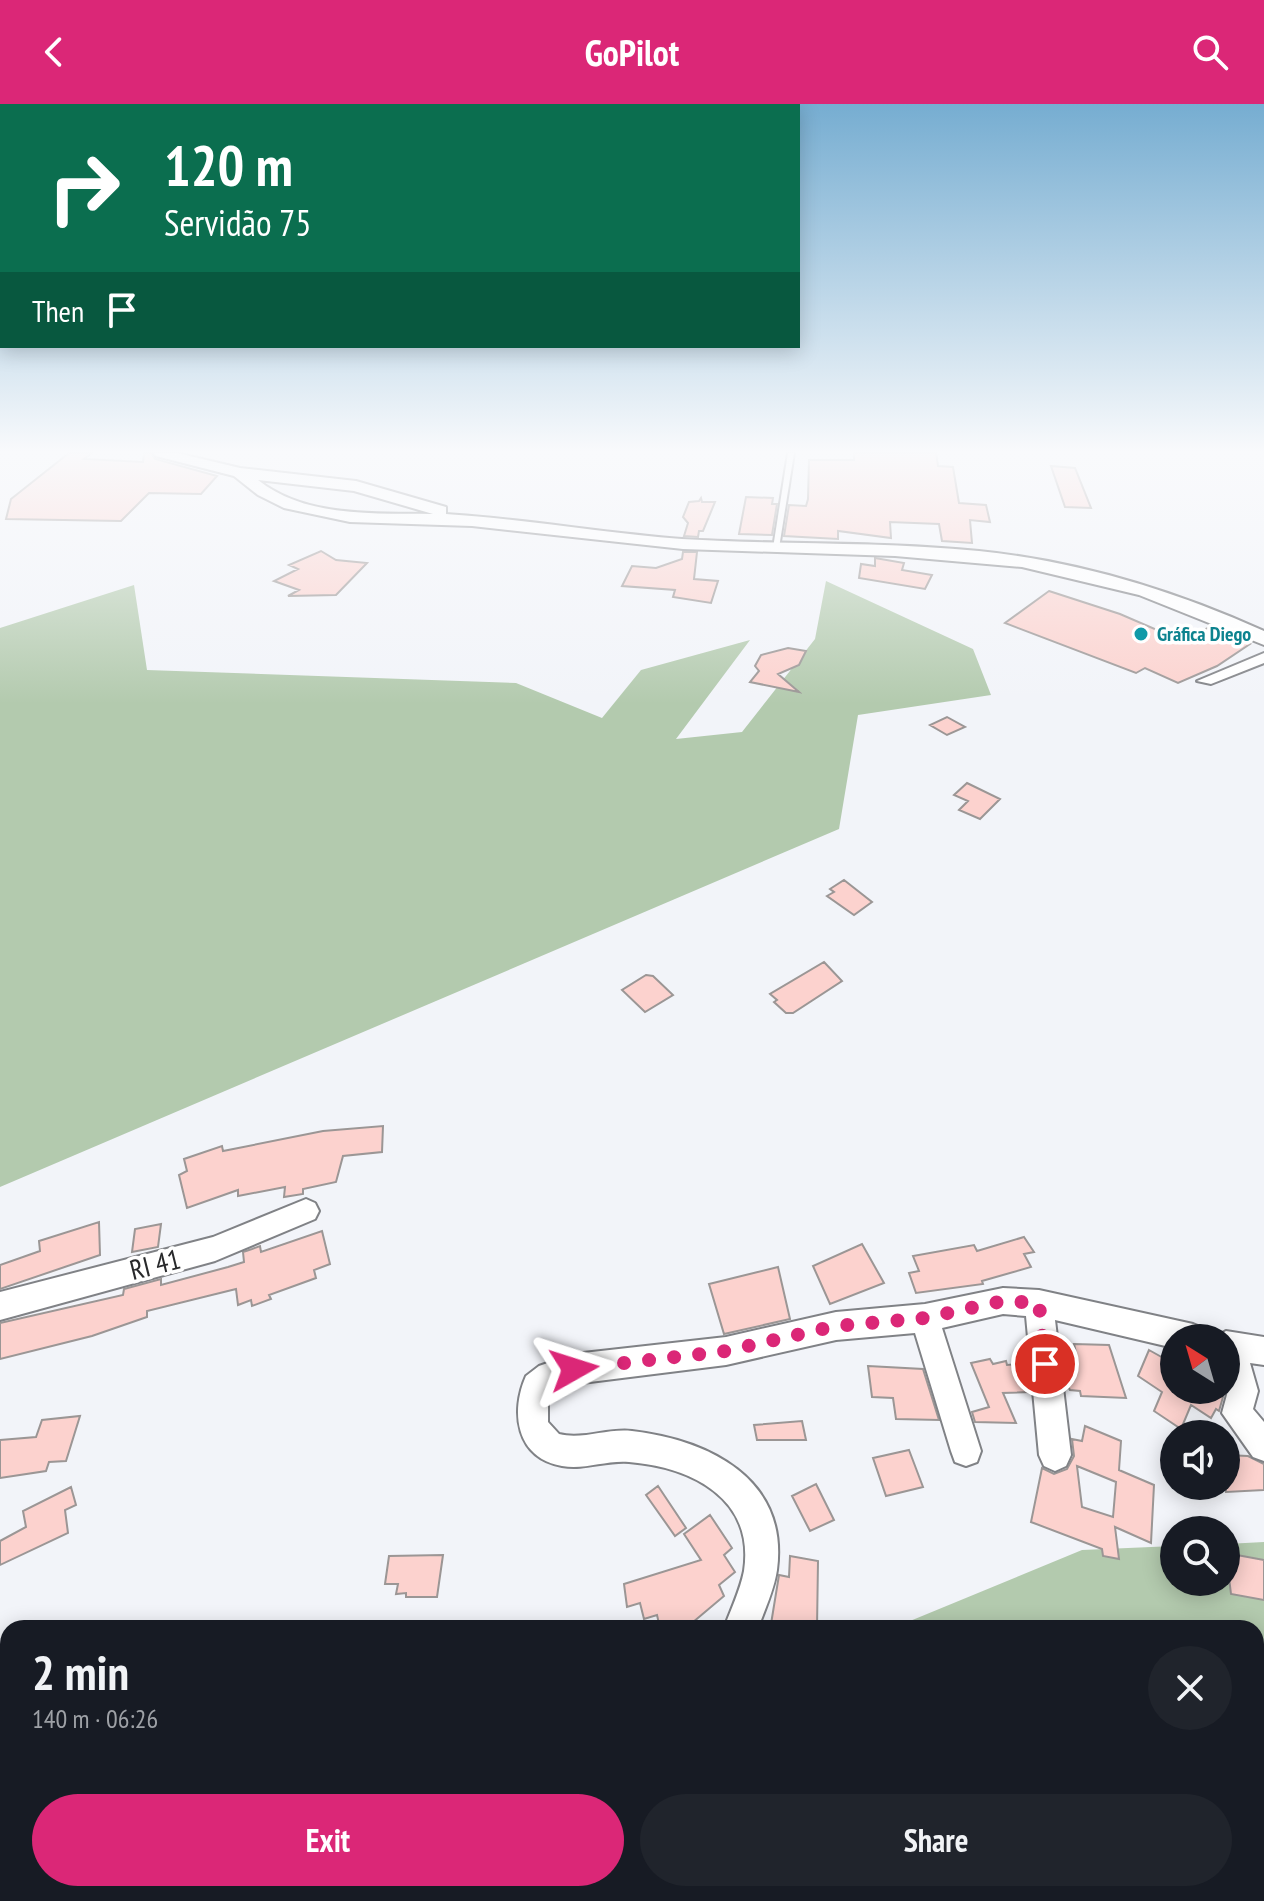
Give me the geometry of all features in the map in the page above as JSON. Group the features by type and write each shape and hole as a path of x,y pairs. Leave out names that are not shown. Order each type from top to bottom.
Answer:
{"main road":[{"path":"611,537 776,548 941,554 1051,567 1174,600 1264,639"}],"street":[{"path":"1205,681 1264,658"},
{"name":"RI 41","path":"0,1306 215,1249 306,1211"},
{"path":"744,1620 761,1567 760,1528 742,1491 716,1467 668,1453 626,1446 571,1452 553,1448 535,1429 530,1413 536,1386 549,1376 574,1369 726,1351 836,1326 925,1318 1003,1301 1039,1303 1160,1330"},
{"path":"1039,1303 1055,1455"},
{"path":"925,1318 966,1451"},
{"path":"1240,1348 1264,1351"},
{"path":"1240,1382 1243,1391 1240,1402"},
{"path":"1239,1404 1237,1413 1264,1446"}],"lane":[{"path":"776,548 778,537"}],"green space":[{"path":"826,581 973,649 991,695 858,715 839,829 0,1187 0,628 134,585 147,670 516,683 602,718 641,670 750,640 676,739 742,732 815,639"},
{"path":"1264,1542 1264,1620 912,1620 1082,1550 1160,1547 1160,1596 1240,1596 1240,1543"}],"building":[{"path":"799,537 838,537 838,539"},
{"path":"941,537 971,537 972,543 942,541"},
{"path":"321,551 336,560 367,563 336,595 288,596 299,590 274,581 298,569 289,565"},
{"path":"683,552 697,552 694,579 718,581 711,603 673,597 675,590 622,586 632,566 656,568 682,559"},
{"path":"875,558 904,563 902,570 932,575 925,589 859,578 861,564 875,566"},
{"path":"1049,591 1120,614 1180,640 1210,627 1250,644 1217,666 1178,683 1145,668 1136,673 1005,623"},
{"path":"788,648 806,651 799,665 778,674 799,692 750,682 759,671 755,666 761,655"},
{"path":"947,717 965,727 947,735 930,725"},
{"path":"967,783 1000,799 980,819 959,810 968,801 954,795"},
{"path":"844,880 872,902 854,915 827,896 834,892 830,889"},
{"path":"824,962 842,981 793,1013 786,1013 774,1002 777,1000 770,994"},
{"path":"646,975 653,976 673,995 645,1012 622,990"},
{"path":"383,1126 382,1152 343,1156 336,1182 303,1189 303,1194 284,1197 285,1187 238,1196 238,1190 187,1208 179,1175 187,1171 184,1159 222,1146 223,1151 323,1131"},
{"path":"99,1222 100,1255 0,1289 0,1265 40,1251 39,1241"},
{"path":"161,1224 158,1247 132,1252 135,1229"},
{"path":"322,1231 330,1264 314,1270 316,1278 269,1295 271,1299 252,1306 251,1300 238,1305 236,1289 147,1311 147,1317 92,1336 0,1359 0,1323 123,1295 124,1289 161,1279 161,1285 228,1267 244,1262 243,1252 260,1246 261,1252"},
{"path":"1024,1237 1034,1252 1024,1254 1031,1267 982,1281 983,1284 916,1293 909,1273 919,1271 913,1256 974,1245 977,1251"},
{"path":"862,1244 884,1283 830,1304 813,1266"},
{"path":"778,1267 790,1319 724,1334 709,1284"},
{"path":"1074,1344 1109,1345 1126,1398 1081,1396 1080,1391 1070,1390 1066,1383 1062,1352 1076,1353"},
{"path":"1149,1350 1160,1356 1160,1391 1138,1376"},
{"path":"990,1359 993,1364 1006,1361 1007,1365 1018,1364 1030,1392 1003,1393 1016,1423 975,1422 972,1412 989,1407 971,1363"},
{"path":"868,1366 923,1369 939,1420 896,1419 893,1398 872,1397"},
{"path":"1160,1397 1160,1404 1221,1404 1219,1411 1216,1409 1211,1418 1191,1405 1185,1420 1168,1420 1154,1411"},
{"path":"80,1416 66,1461 49,1462 46,1471 0,1478 0,1440 36,1437 42,1420"},
{"path":"802,1421 806,1440 757,1440 754,1425"},
{"path":"1085,1426 1121,1441 1119,1470 1154,1485 1151,1543 1115,1527 1119,1559 1103,1556 1102,1549 1031,1522 1042,1468 1054,1474 1067,1469 1074,1456 1072,1439 1082,1441","holes":["1077,1466 1116,1482 1113,1517 1082,1507"]},
{"path":"909,1450 923,1487 886,1496 873,1458"},
{"path":"1240,1456 1264,1464 1264,1490 1240,1491"},
{"path":"816,1484 834,1520 810,1531 792,1496"},
{"path":"658,1486 686,1528 675,1536 646,1495"},
{"path":"71,1487 76,1505 65,1510 68,1533 0,1565 0,1541 26,1527 23,1511"},
{"path":"710,1515 732,1548 724,1555 735,1572 719,1585 724,1596 696,1620 658,1620 657,1615 644,1619 640,1603 627,1607 624,1584 701,1560 684,1534"},
{"path":"443,1555 437,1597 406,1597 406,1593 396,1594 398,1584 385,1584 389,1556"},
{"path":"790,1556 818,1561 817,1620 772,1620 779,1575 789,1577"},
{"path":"1240,1556 1264,1560 1264,1600 1240,1596"}],"place":[{"name":"Gráfica Diego","path":"1141,634"}],"route":[{"path":"574,1369 726,1351 836,1326 925,1318 1003,1301 1039,1303 1045,1364"}]}
